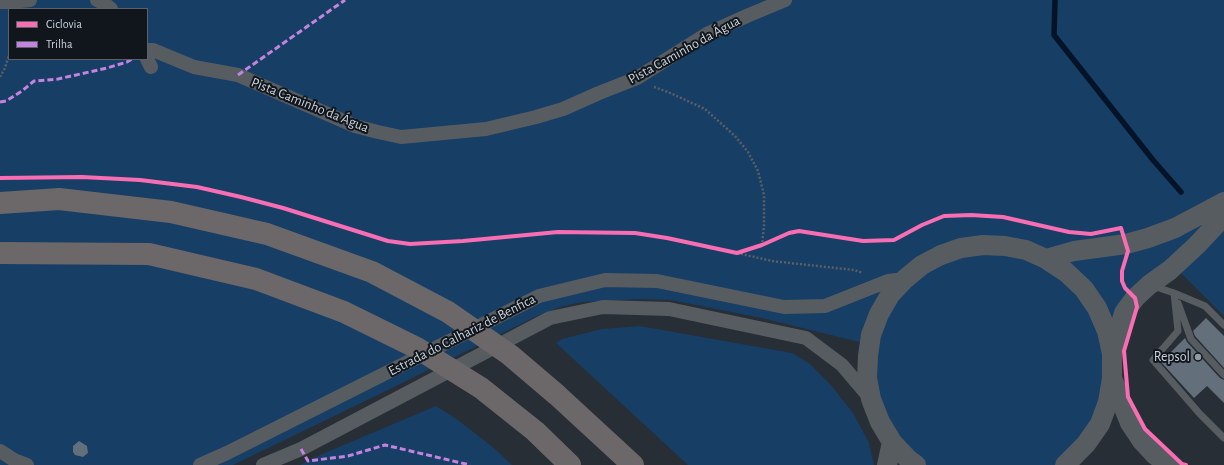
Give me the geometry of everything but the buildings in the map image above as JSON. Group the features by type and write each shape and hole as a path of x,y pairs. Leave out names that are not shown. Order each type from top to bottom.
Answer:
{"highway":[{"path":"0,203 59,199 170,212 267,234 372,272 448,312 510,356 557,395 633,465"},
{"path":"1,254 149,254 256,279 344,312 417,348 481,388 535,431 570,465"},
{"path":"549,444 560,465"}],"street":[{"path":"0,2 30,0"},
{"path":"97,0 110,8"},
{"name":"Pista Caminho da Água","path":"148,50 153,50 194,67 238,75 355,126 401,137 486,129 562,109 637,78 708,34 785,0"},
{"path":"1046,259 1074,251 1126,244 1148,238 1175,228 1224,202"},
{"path":"1112,354 1124,313 1135,298 1149,285 1170,270 1197,245 1224,216"},
{"path":"916,465 909,460 892,442 880,422 871,399 867,378 868,356 872,334 879,314 890,296 896,280 941,255 961,248 983,245 1012,247 1026,250 1046,259 1066,272 1084,289 1097,308 1107,331 1112,354 1112,378 1108,402 1100,424 1086,444 1065,465"},
{"name":"Estrada do Calhariz de Benfica","path":"200,465 227,454 539,296 605,280 657,281 784,307 825,306 896,280"},
{"name":"Estrada do Calhariz de Benfica","path":"263,465 301,448 550,318 603,307 669,309 806,338 842,365 871,399"},
{"path":"1112,378 1130,423 1142,441 1155,455 1170,465"},
{"path":"887,465 892,442"},
{"path":"0,451 14,460 27,465"}],"lane":[{"path":"1149,285 1174,293 1205,306 1224,325"},
{"path":"1174,293 1192,339 1224,375"},
{"path":"1174,293 1178,331 1153,360 1200,414 1224,438"}],"path":[{"path":"0,77 6,68 8,59"},
{"path":"637,78 649,85 704,109 735,136 748,152 758,171 764,195 764,226 762,245"},
{"path":"756,247 768,242"},
{"path":"737,253 750,249"},
{"path":"730,252 772,261 854,270 896,280"}],"shaded area":[{"path":"0,0 1224,0 1224,316 1181,273 1135,293 1111,397 1075,465 918,465 888,427 867,344 762,318 671,300 641,299 582,302 560,307 537,316 233,465 0,465"},
{"path":"640,326 792,353 810,364 831,385 853,413 869,443 874,465 688,465 556,343 562,339 602,329"},
{"path":"436,406 458,420 494,448 512,465 300,465 320,455"}],"waterway":[{"path":"1055,0 1054,35 1153,160 1181,192"}],"marked path":[{"path":"238,75 345,0"},
{"path":"0,102 6,101 34,81 58,79 107,68 130,60"},
{"path":"301,449 308,461 348,456 385,445 470,465"}],"cycle path":[{"path":"0,178 82,177 140,180 197,187 283,208 388,241 410,244 463,241 558,232 635,233 667,238 737,253 762,245 789,233 799,231 863,241 894,240 922,225 944,216 971,215 1003,217 1069,232 1091,234 1121,228 1128,251 1122,271 1122,281 1125,288 1135,298 1137,307 1124,351 1128,397 1145,429 1182,464 1186,465"}],"place":[{"name":"Repsol","path":"1198,357"}]}
